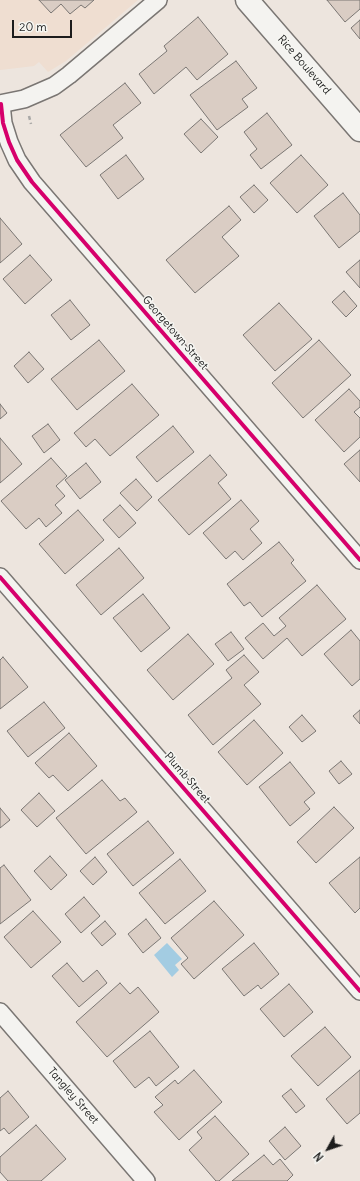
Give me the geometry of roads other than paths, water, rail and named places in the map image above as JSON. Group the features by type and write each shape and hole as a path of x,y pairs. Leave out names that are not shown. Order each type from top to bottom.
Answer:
{"street":[{"path":"1,104 24,99 54,86 158,0"},
{"name":"Rice Boulevard","path":"247,0 360,130"},
{"name":"Georgetown Street","path":"1,104 3,123 9,142 17,160 32,182 360,560"},
{"name":"Plumb Street","path":"0,577 360,992"},
{"name":"Tangley Street","path":"0,1012 146,1181"}],"water":[{"path":"167,943 182,959 175,965 179,970 172,977 154,955"}]}
